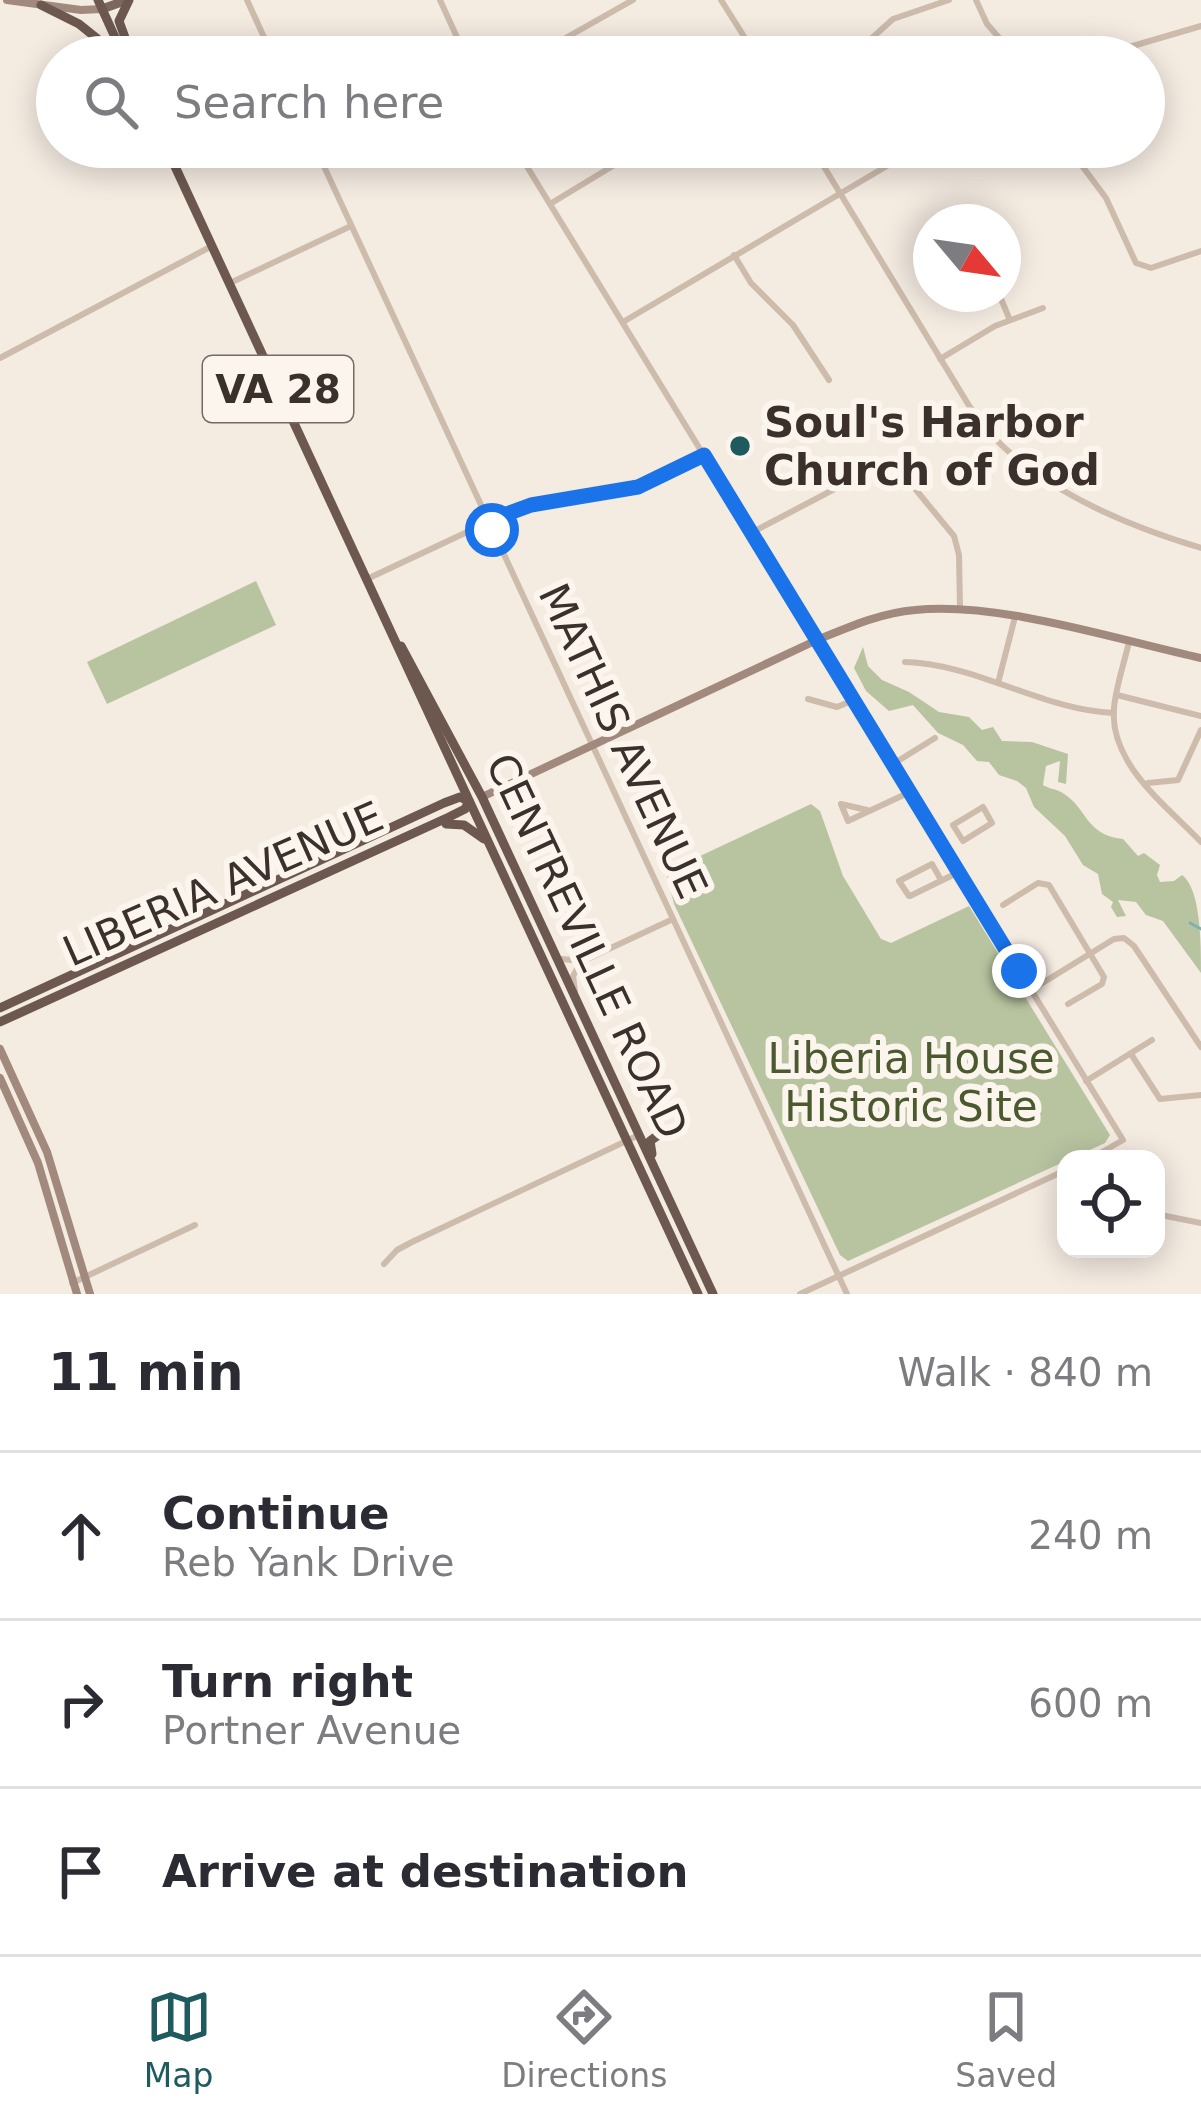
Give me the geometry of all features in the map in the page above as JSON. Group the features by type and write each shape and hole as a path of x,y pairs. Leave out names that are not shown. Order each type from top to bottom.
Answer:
{"highway":[{"path":"122,36 119,21 128,0"},
{"path":"100,4 116,36"},
{"path":"41,5 97,36"},
{"name":"CENTREVILLE ROAD","path":"176,168 698,1294"},
{"name":"CENTREVILLE ROAD","path":"391,632 421,678 482,796 713,1294"},
{"path":"444,803 453,788 452,766"},
{"name":"LIBERIA AVENUE","path":"0,1008 444,803 460,796 469,801"},
{"name":"LIBERIA AVENUE","path":"0,1022 428,827 482,796"},
{"path":"428,827 460,824 488,843"},
{"path":"653,1165 650,1142 657,1136"}],"main road":[{"path":"7,0 41,5 128,0"},
{"name":"LIBERIA AVENUE","path":"482,796 817,640 881,616 960,608 1201,658"},
{"path":"0,1049 47,1152 90,1294"},
{"path":"0,1078 38,1163 76,1294"}],"street":[{"path":"247,0 263,36"},
{"path":"440,0 456,36"},
{"path":"569,36 633,0"},
{"path":"722,0 744,36"},
{"path":"874,36 893,20 949,0"},
{"path":"976,0 998,36"},
{"path":"1165,37 1201,26"},
{"name":"MATHIS AVENUE","path":"325,168 847,1294"},
{"path":"528,168 1123,1140 1107,1150"},
{"path":"550,204 609,168"},
{"path":"824,168 986,429 1013,454 1104,514 1201,548"},
{"path":"622,322 880,168"},
{"path":"1084,168 1106,198 1136,263 1151,268 1201,251"},
{"path":"230,284 351,226"},
{"path":"0,358 212,246"},
{"path":"734,255 751,283 793,325 829,380"},
{"path":"940,358 1009,319 1043,308"},
{"path":"1006,312 1009,319"},
{"path":"367,579 531,505 638,487 704,455"},
{"path":"752,533 869,470 893,462 954,536 960,608"},
{"path":"998,683 1015,617"},
{"path":"1129,642 1114,713 1126,758 1201,842"},
{"path":"905,662 945,664 1065,706 1114,713"},
{"path":"1117,695 1201,716"},
{"path":"808,699 837,707 854,700"},
{"path":"1145,782 1178,780 1201,730"},
{"path":"893,764 935,738"},
{"path":"871,810 840,804 848,821 910,792"},
{"path":"983,807 992,823 963,841 957,831 953,825 983,807"},
{"path":"940,842 957,831"},
{"path":"941,880 932,863 899,881 909,896 958,872"},
{"path":"1003,905 1038,883 1046,883 1104,981 1068,1004"},
{"path":"556,956 568,962 583,961 673,919"},
{"path":"1031,990 1114,939 1132,943 1201,1047"},
{"path":"577,1000 573,976 583,961"},
{"path":"1086,1081 1152,1040"},
{"path":"1131,1054 1160,1099 1201,1095"},
{"path":"385,1264 412,1241 639,1135"},
{"path":"800,1294 1057,1174"},
{"path":"1165,1216 1201,1222"},
{"path":"72,1283 195,1226"}],"green space":[{"path":"256,581 276,625 107,704 87,662"},
{"path":"863,647 868,666 882,680 939,712 969,717 982,730 993,727 1002,741 1032,742 1068,754 1066,784 1058,782 1060,761 1046,766 1043,785 1070,798 1101,832 1123,839 1138,856 1144,853 1160,865 1160,882 1182,875 1188,882 1199,918 1201,973 1163,921 1146,915 1136,902 1118,900 1126,916 1117,917 1113,902 1102,894 1098,874 1083,865 1065,836 1034,807 1026,788 938,733 913,705 889,711 866,691 854,668"},
{"name":"Liberia House Historic Site","path":"811,804 820,811 843,876 881,939 891,943 969,906 1110,1135 1090,1150 1057,1150 1057,1165 848,1261 840,1255 674,904 666,872"}],"waterway":[{"path":"1190,923 1201,929"}],"place":[{"name":"Soul's Harbor Church of God","path":"740,446"}],"route":[{"path":"492,530 488,521 514,510 624,491 658,480 704,455 1019,971"}]}
